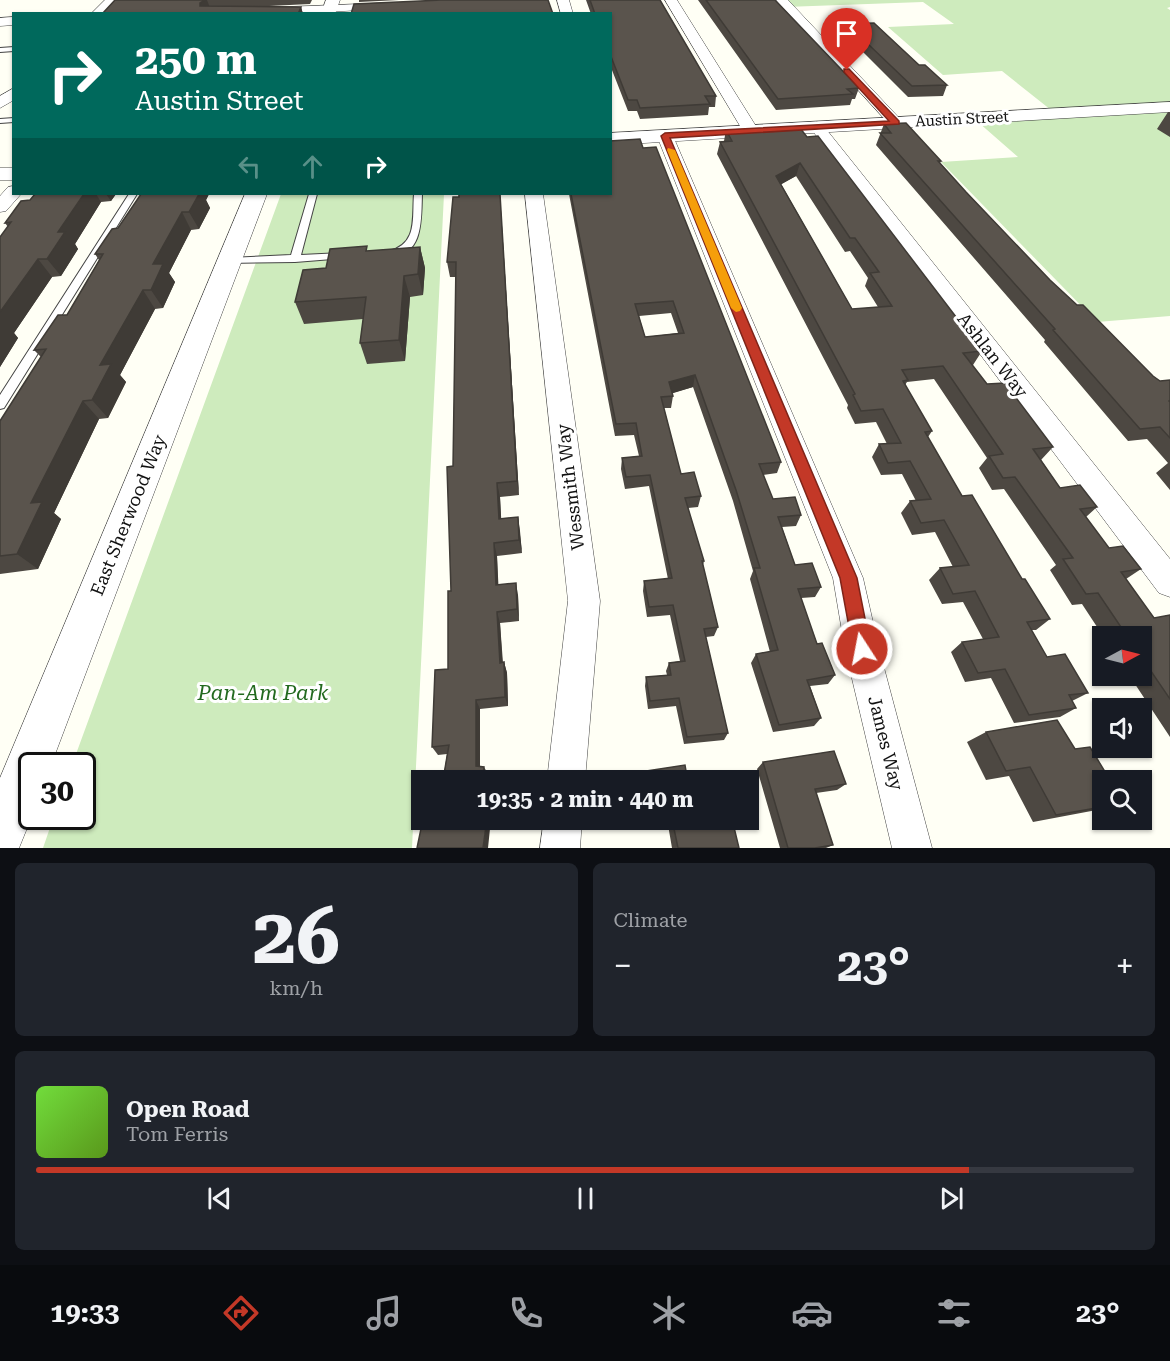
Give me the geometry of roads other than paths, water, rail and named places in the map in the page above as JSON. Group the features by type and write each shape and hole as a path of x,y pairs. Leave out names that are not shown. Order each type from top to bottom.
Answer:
{"street":[{"path":"99,12 111,0"},
{"path":"671,0 751,131"},
{"path":"782,0 896,123"},
{"path":"245,12 401,6"},
{"path":"0,104 12,94"},
{"name":"Austin Street","path":"612,139 1170,107"},
{"name":"Ashlan Way","path":"817,127 1170,584"},
{"name":"James Way","path":"665,136 848,578 862,649 912,848"},
{"path":"0,207 12,193"},
{"name":"East Sherwood Way","path":"0,836 256,195"},
{"name":"Wessmith Way","path":"534,195 584,602 567,770"},
{"path":"560,848 561,830"}],"lane":[{"path":"0,405 132,195"},
{"path":"295,259 313,195"},
{"path":"385,253 409,248 415,240 418,195"},
{"path":"229,261 349,255"}],"park label":[{"name":"Pan-Am Park","path":"263,693"}]}
